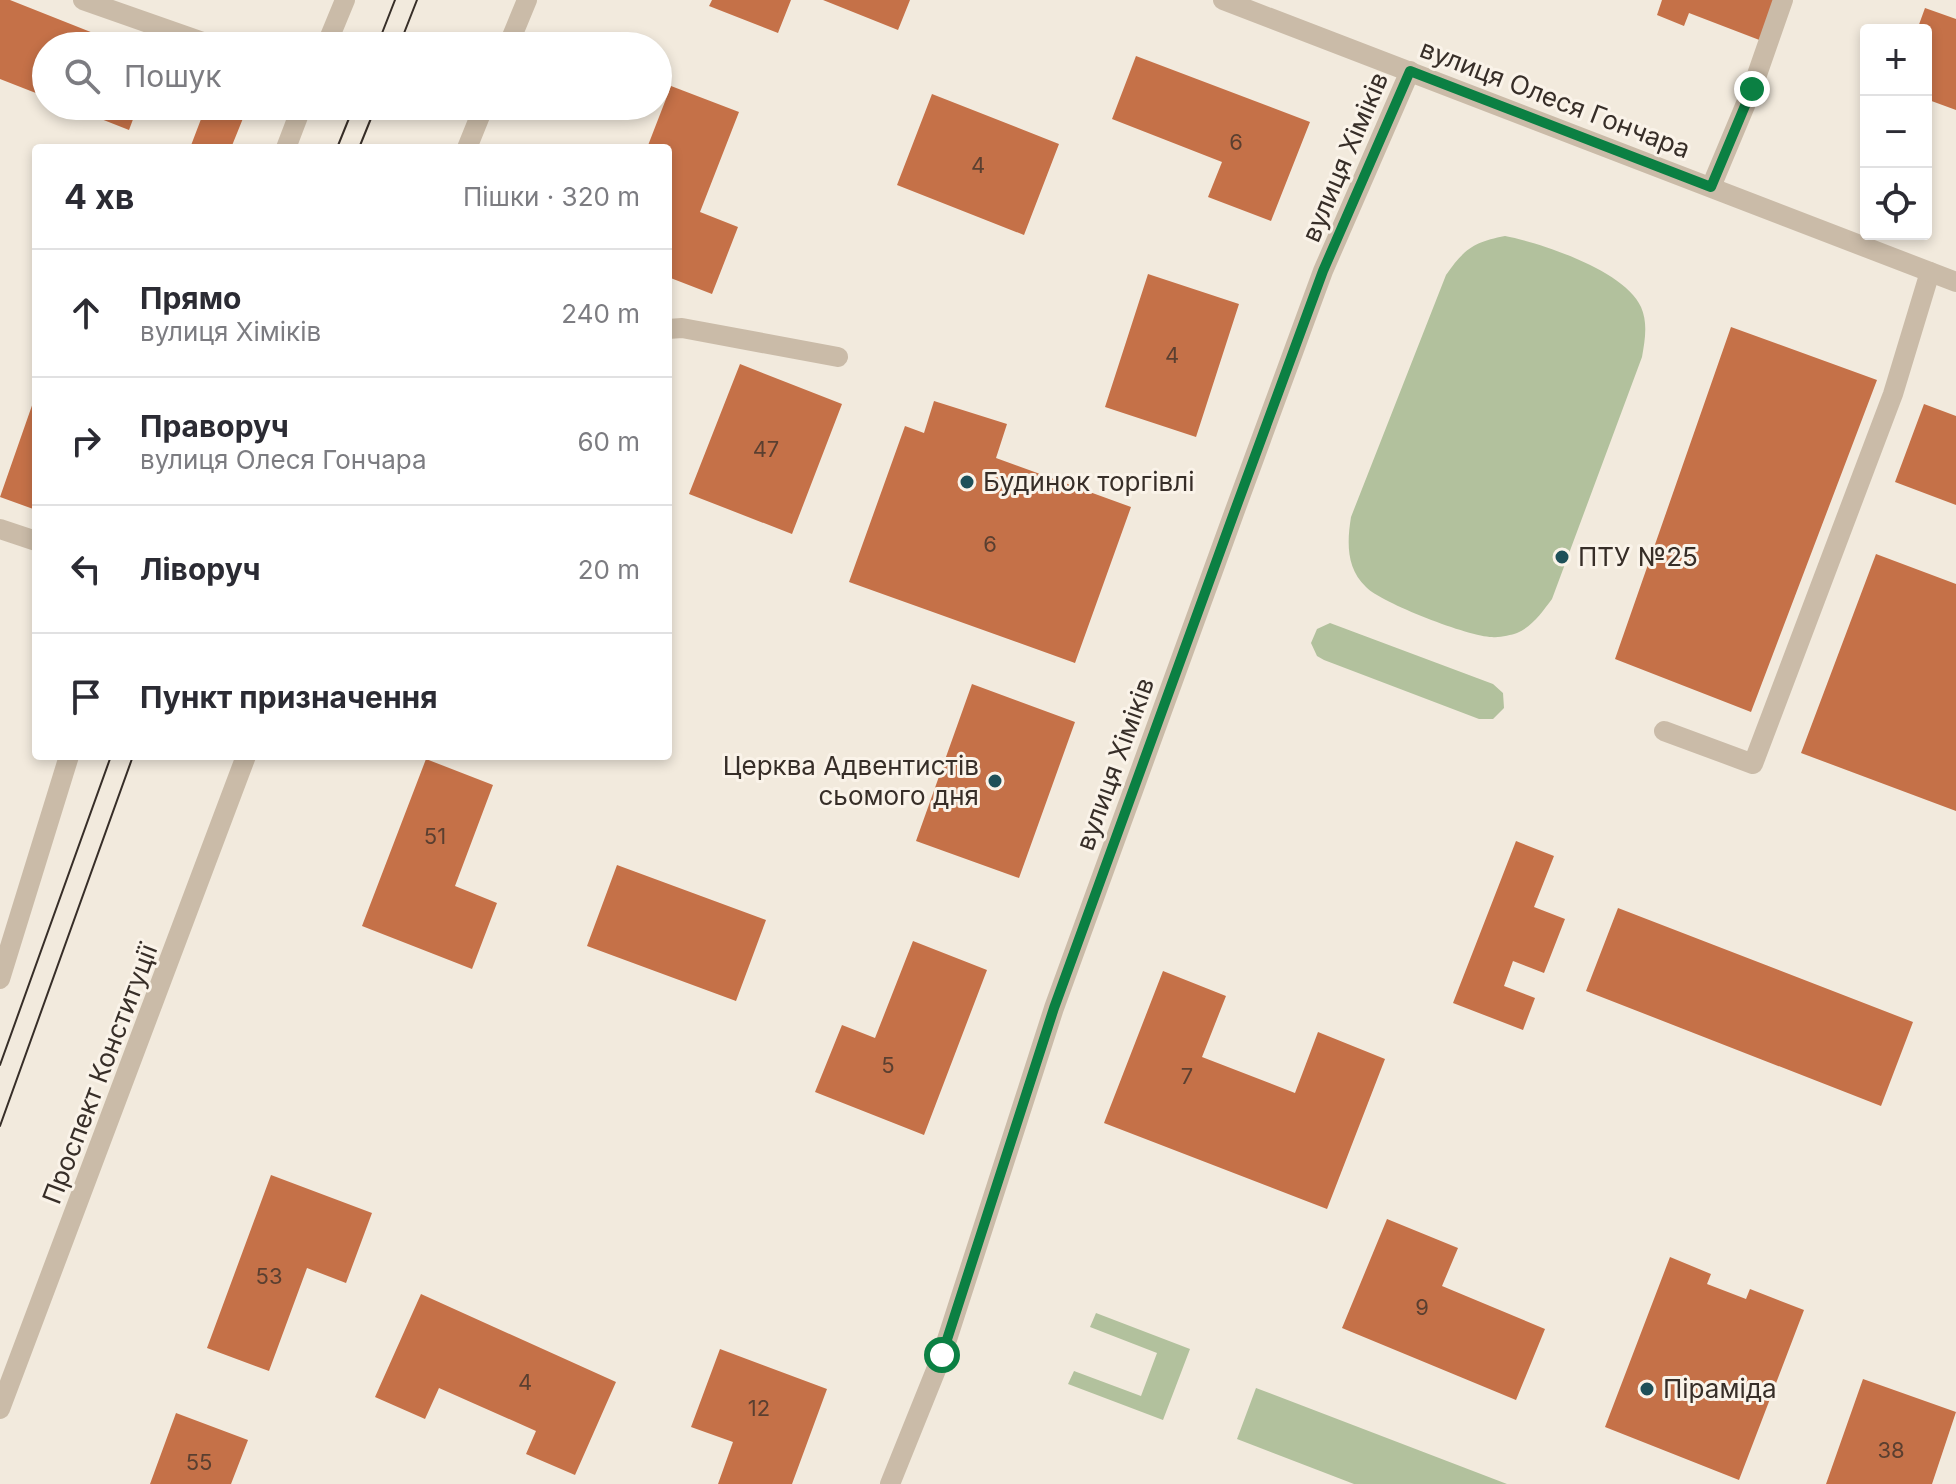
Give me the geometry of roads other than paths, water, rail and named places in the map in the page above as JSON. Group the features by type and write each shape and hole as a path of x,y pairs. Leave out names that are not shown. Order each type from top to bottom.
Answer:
{"street":[{"path":"83,0 174,32"},
{"path":"332,32 345,0"},
{"path":"514,32 527,0"},
{"name":"вулиця Олеся Гончара","path":"1223,0 1956,282"},
{"path":"1711,187 1752,89 1783,0"},
{"name":"вулиця Хіміків","path":"890,1484 942,1355 1054,1008 1323,271 1410,71"},
{"path":"288,144 297,120"},
{"path":"469,144 478,120"},
{"path":"1664,731 1753,764 1893,394 1930,272"},
{"path":"672,329 838,357"},
{"path":"0,529 32,540"},
{"path":"0,979 68,760"},
{"name":"Проспект Конституції","path":"0,1409 244,760"}],"tram line":[{"path":"382,32 395,0"},
{"path":"404,32 417,0"},
{"path":"339,144 348,120"},
{"path":"361,144 370,120"},
{"path":"0,1065 110,760"},
{"path":"0,1126 132,760"}],"place":[{"name":"Будинок торгівлі","path":"967,482"},
{"name":"ПТУ №25","path":"1562,557"},
{"name":"Церква Адвентистів сьомого дня","path":"995,781"},
{"name":"Піраміда","path":"1647,1389"}]}
